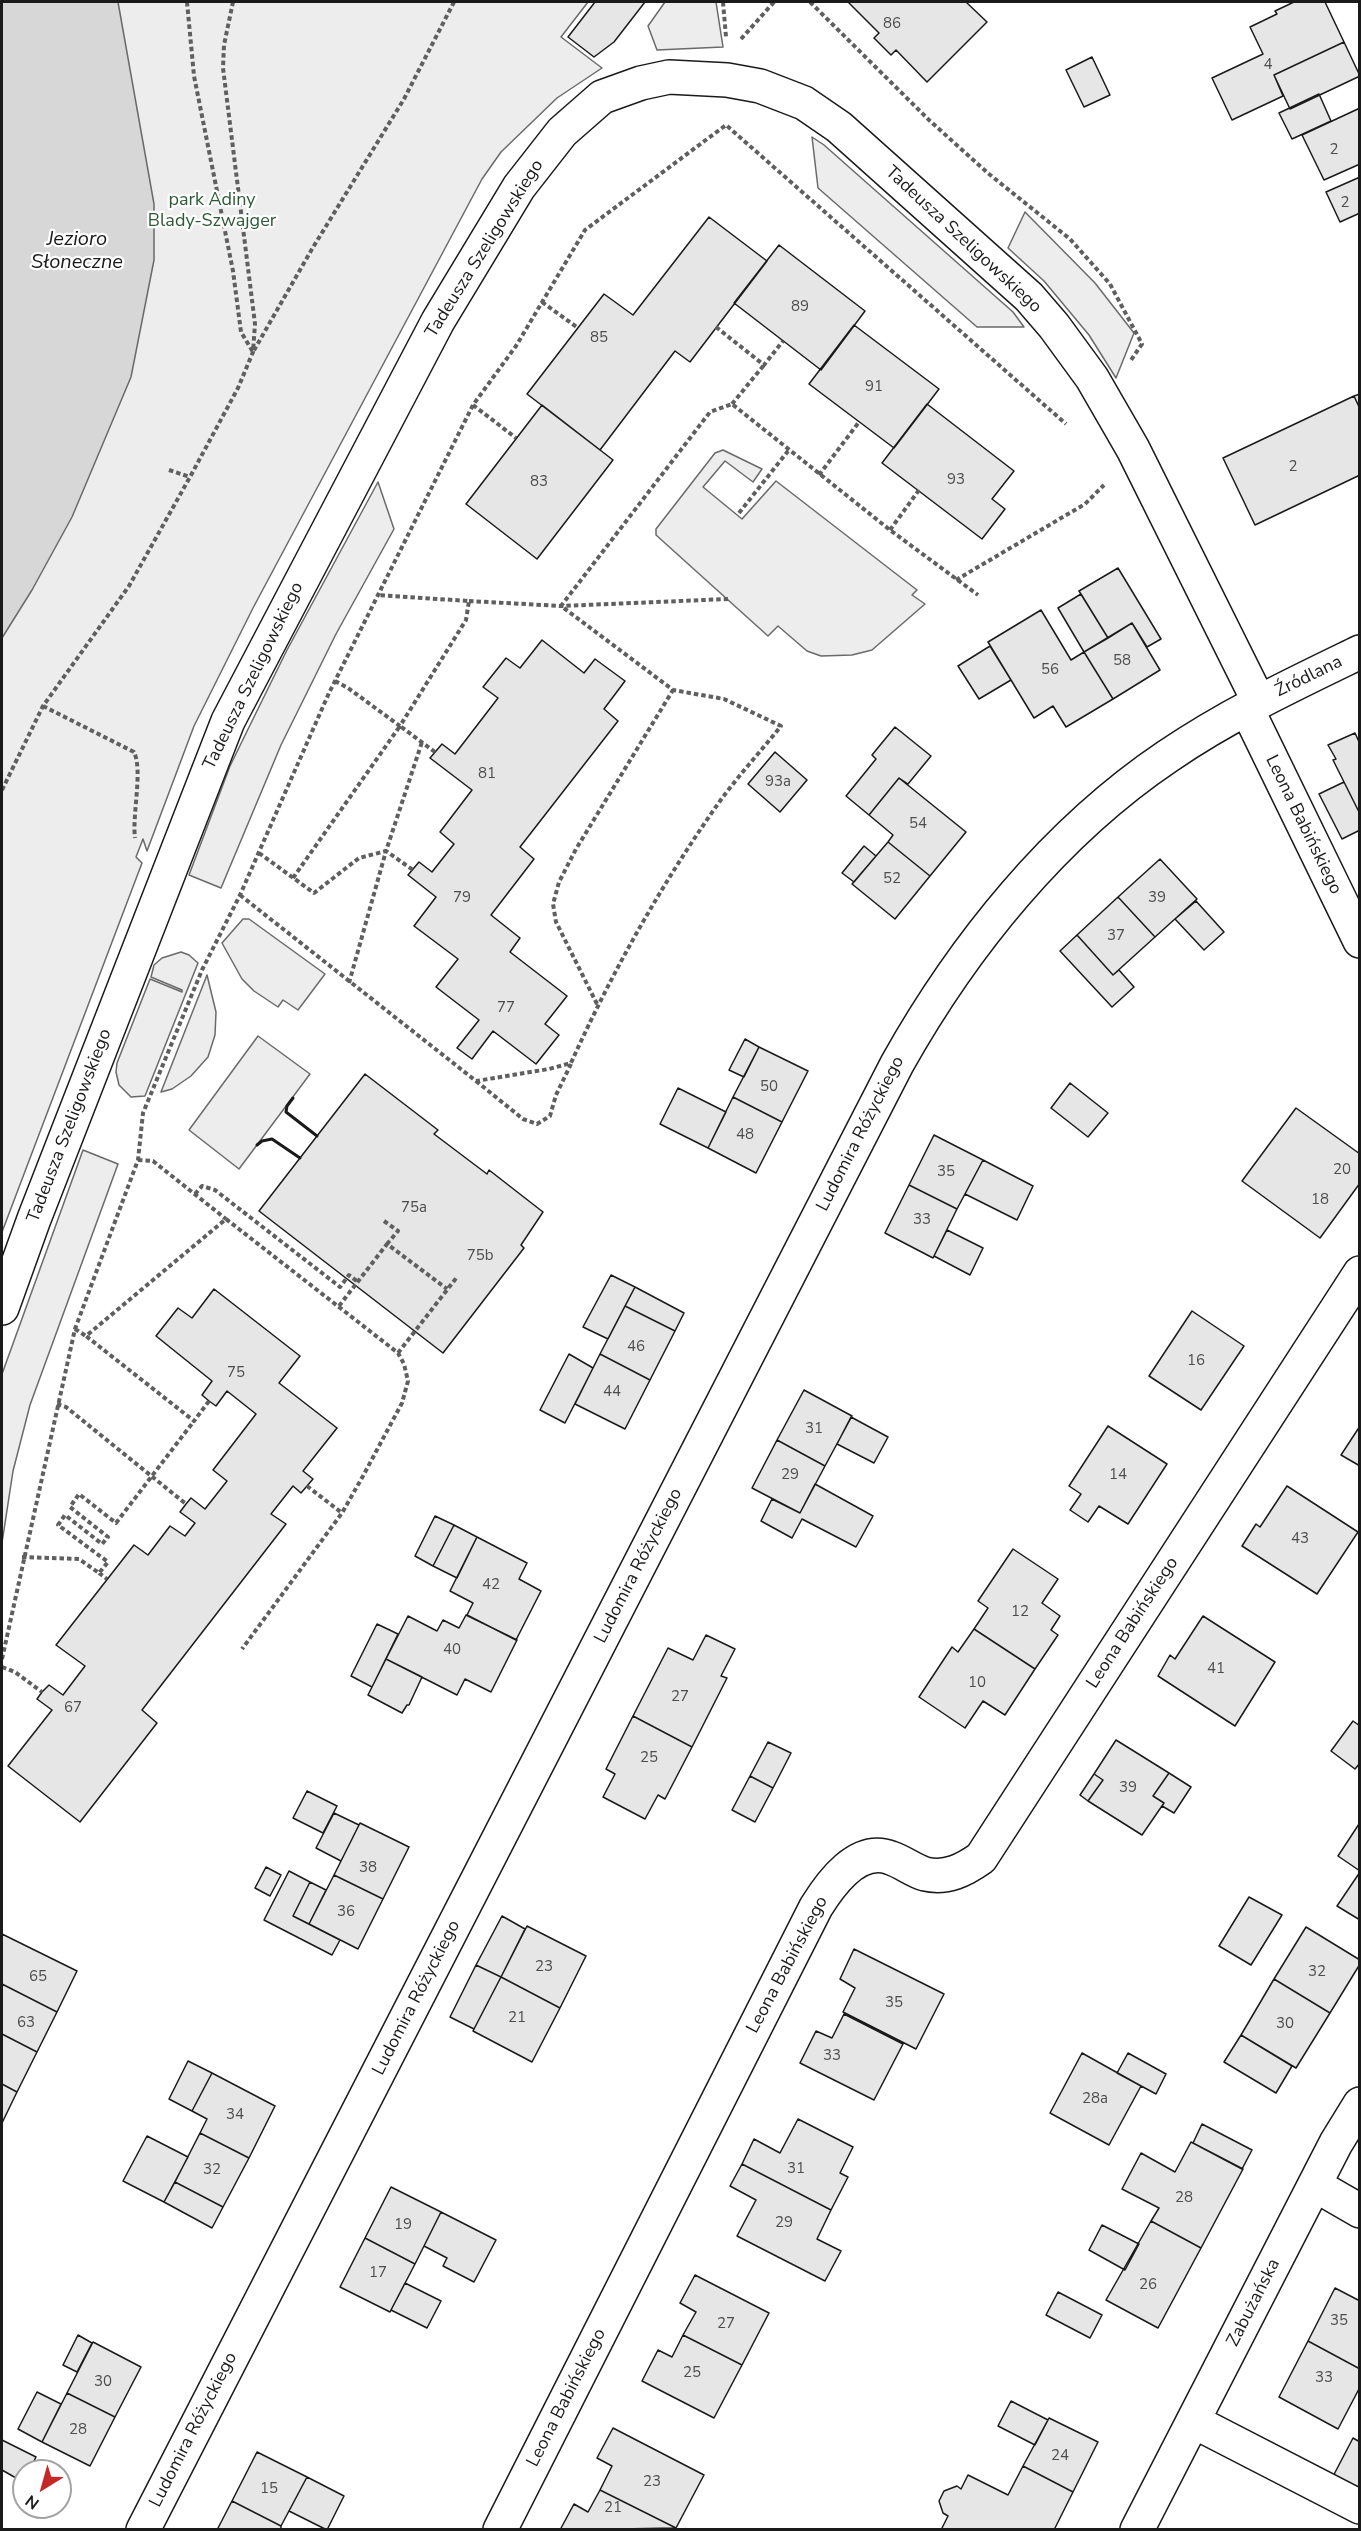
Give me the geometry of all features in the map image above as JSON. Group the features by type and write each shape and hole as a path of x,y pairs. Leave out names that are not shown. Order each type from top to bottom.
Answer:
{"street":[{"name":"Tadeusza Szeligowskiego","path":"2,1308 168,873 228,721 250,675 438,321 507,207 540,158 562,132 583,113 611,94 641,83 669,78 727,80 760,86 804,103 839,127 1029,297 1054,326 1092,378 1133,449 1253,705"},
{"name":"Źródlana","path":"1253,705 1359,652"},
{"name":"Leona Babińskiego","path":"1253,705 1359,941"},
{"name":"Ludomira Różyckiego","path":"143,2529 911,1039 985,932 1025,883 1063,844 1116,796 1166,757 1253,705"},
{"name":"Leona Babińskiego","path":"500,2529 816,1907 827,1890 842,1872 857,1862 873,1856 889,1857 925,1874 949,1875 964,1871 981,1858 1359,1272"},
{"name":"Zabużańska","path":"1137,2529 1359,2104"},
{"path":"1315,2185 1359,2211"},
{"path":"1193,2421 1359,2507"}],"path":[{"path":"187,2 194,76 233,271 241,332 253,352"},
{"path":"233,2 224,45 223,68 255,324 253,352"},
{"path":"2,790 43,706 129,586 238,388 253,352 312,249 404,99 454,2"},
{"path":"736,45 774,2"},
{"path":"2,1659 22,1557 75,1329 138,1160 143,1113 202,970 240,895 335,681 377,595 473,405 516,346 585,230 726,125 1075,431"},
{"path":"542,302 578,328"},
{"path":"716,327 764,365"},
{"path":"561,606 710,412 732,404 783,341"},
{"path":"732,404 788,451 978,595"},
{"path":"473,405 516,438"},
{"path":"819,475 859,422"},
{"path":"739,513 788,451"},
{"path":"169,470 190,477"},
{"path":"956,580 1085,504 1107,482 1111,490"},
{"path":"890,530 919,490"},
{"path":"377,595 561,606 728,599"},
{"path":"293,878 400,726 466,620 469,601"},
{"path":"240,895 523,1119 537,1124 550,1116 556,1095 598,1004 660,893 721,800 781,726 724,699 673,690 561,606"},
{"path":"335,681 348,688 435,752"},
{"path":"598,1004 556,922 553,904 559,882 576,849 673,690"},
{"path":"43,706 134,752 137,759 134,828 137,854 146,862 168,873"},
{"path":"349,983 386,851 422,742"},
{"path":"259,854 314,893 359,858 386,851"},
{"path":"386,851 412,870"},
{"path":"476,1081 538,1072 571,1063"},
{"path":"138,1160 153,1161 398,1353 404,1364 408,1381 402,1403 342,1513 242,1649"},
{"path":"195,1194 202,1186 215,1190 340,1287 349,1275 358,1282"},
{"path":"86,1336 226,1219"},
{"path":"339,1306 398,1231 384,1221"},
{"path":"387,1244 447,1289"},
{"path":"398,1353 457,1276"},
{"path":"75,1329 195,1420"},
{"path":"99,1573 108,1562 58,1525 65,1515 102,1544 108,1537 70,1507 80,1494 116,1523 209,1401"},
{"path":"57,1404 66,1407 186,1504"},
{"path":"307,1486 342,1513"},
{"path":"22,1557 79,1558 107,1579"},
{"path":"2,1667 15,1672 42,1692"}],"shaded area":[{"name":"park Adiny Blady-Szwajger","path":"2,2 588,2 561,37 602,68 557,98 501,152 482,179 253,608 194,726 147,851 143,839 136,857 142,863 2,1232"},
{"path":"665,2 716,2 723,47 657,50 648,26"},
{"path":"812,137 824,145 1013,312 1024,327 977,327 818,188"},
{"path":"1025,212 1095,283 1134,333 1116,378 1089,335 1044,281 1008,248"},
{"path":"723,450 762,469 753,482 725,461 703,487 742,519 776,481 917,590 912,595 925,604 872,650 852,655 821,656 807,651 778,626 768,636 656,535 656,529 715,453"},
{"path":"378,482 394,529 336,634 281,745 221,888 189,875 230,766 287,650"},
{"path":"243,919 249,919 325,974 298,1010 283,1000 278,1007 254,991 242,979 222,943"},
{"path":"181,952 189,955 198,963 145,1096 131,1097 119,1085 116,1072 117,1063 150,979 182,992 182,990 151,977 154,965 162,958"},
{"path":"207,975 216,1012 215,1035 208,1057 191,1076 172,1089 161,1092"},
{"path":"258,1036 310,1074 239,1169 189,1130"},
{"path":"83,1150 118,1164 30,1405 13,1471 2,1543 2,1374"}],"water":[{"name":"Jezioro Słoneczne","path":"2,2 118,2 154,204 154,260 131,377 72,517 32,590 2,638"}],"building":[{"path":"595,2 645,2 614,42 594,57 568,37"},
{"path":"848,2 966,2 987,22 927,82 896,50 891,55 874,38 879,33"},
{"path":"1294,2 1325,2 1344,42 1274,75 1283,96 1232,120 1212,78 1263,54 1250,27 1277,14 1275,11"},
{"path":"1344,42 1360,76 1290,109 1274,75"},
{"path":"1092,57 1110,95 1084,107 1066,70"},
{"path":"1319,94 1331,121 1292,139 1279,113"},
{"path":"1360,108 1360,164 1324,180 1302,135"},
{"path":"1360,177 1360,213 1340,222 1326,192"},
{"path":"709,217 767,261 690,362 675,351 600,450 527,394 604,294 633,315"},
{"path":"779,245 865,311 821,370 734,303"},
{"path":"854,325 939,389 894,448 809,384"},
{"path":"1360,394 1360,409 1354,396"},
{"path":"1354,396 1360,409 1360,475 1255,525 1223,458"},
{"path":"927,404 1014,471 992,499 1005,509 982,539 882,463"},
{"path":"542,405 613,460 537,559 466,504"},
{"path":"1118,568 1161,639 1147,647 1132,623 1108,638 1079,591"},
{"path":"1081,594 1108,638 1084,652 1058,608"},
{"path":"1041,610 1071,660 1084,652 1113,699 1066,727 1053,706 1034,718 988,642"},
{"path":"1132,623 1160,670 1113,699 1084,652"},
{"path":"542,640 584,673 595,659 625,681 604,709 618,721 520,847 534,859 491,915 520,938 510,952 567,996 545,1024 559,1035 536,1064 493,1031 472,1059 457,1048 479,1020 436,987 458,959 414,926 436,897 408,875 419,862 432,872 454,844 440,832 472,790 430,758 442,744 455,754 498,698 483,687 506,658 520,668"},
{"path":"990,646 1011,680 979,699 958,666"},
{"path":"895,727 931,756 908,784 899,778 869,815 846,796 876,759 872,755"},
{"path":"1355,733 1360,744 1360,814 1328,745"},
{"path":"775,752 807,780 780,812 748,784"},
{"path":"899,778 966,832 930,876 888,842 893,835 869,815"},
{"path":"1344,782 1360,814 1360,830 1342,839 1319,794"},
{"path":"888,842 930,876 895,919 852,884"},
{"path":"864,846 876,856 854,882 842,873"},
{"path":"1160,859 1197,899 1155,937 1118,897"},
{"path":"1118,897 1155,937 1113,975 1077,935"},
{"path":"1196,901 1224,932 1204,950 1175,919"},
{"path":"1077,935 1113,975 1119,970 1134,987 1112,1007 1060,951"},
{"path":"745,1039 759,1047 744,1077 729,1070"},
{"path":"759,1047 808,1071 782,1122 733,1097"},
{"path":"365,1074 438,1130 434,1134 487,1174 489,1170 543,1212 521,1245 524,1248 443,1353 259,1211"},
{"path":"1070,1083 1108,1113 1088,1137 1051,1108"},
{"path":"678,1088 726,1112 708,1148 660,1124"},
{"path":"733,1097 782,1122 756,1173 708,1148"},
{"path":"1296,1108 1360,1154 1360,1183 1320,1238 1242,1181"},
{"path":"934,1135 983,1160 957,1209 909,1185"},
{"path":"983,1160 1033,1186 1017,1220 965,1194"},
{"path":"909,1185 957,1209 933,1258 885,1233"},
{"path":"947,1230 983,1248 970,1275 934,1256"},
{"path":"611,1275 635,1287 608,1339 583,1327"},
{"path":"635,1287 684,1313 675,1331 625,1306"},
{"path":"214,1289 300,1356 279,1383 337,1428 303,1471 313,1479 301,1493 293,1486 271,1514 286,1524 142,1710 157,1723 80,1822 8,1766 52,1710 37,1699 42,1692 49,1685 63,1695 85,1666 56,1645 134,1545 148,1555 170,1526 185,1536 195,1523 180,1512 191,1498 205,1509 227,1481 213,1470 256,1414 227,1391 216,1406 209,1401 202,1395 212,1381 156,1336 178,1308 192,1318"},
{"path":"625,1306 675,1331 650,1380 600,1354"},
{"path":"1192,1311 1244,1346 1201,1410 1149,1376"},
{"path":"569,1354 593,1368 565,1423 540,1410"},
{"path":"600,1354 650,1380 625,1429 575,1404"},
{"path":"804,1390 852,1416 825,1466 777,1440"},
{"path":"851,1417 888,1437 874,1463 837,1444"},
{"path":"1108,1426 1167,1464 1128,1524 1099,1506 1088,1522 1070,1510 1081,1494 1069,1486"},
{"path":"1360,1426 1360,1466 1341,1455"},
{"path":"777,1440 825,1466 800,1513 752,1488"},
{"path":"815,1484 873,1516 856,1547 802,1519 792,1538 761,1521 772,1499 800,1513"},
{"path":"1287,1486 1358,1532 1317,1594 1242,1546 1256,1524 1260,1527"},
{"path":"435,1516 454,1525 433,1566 415,1556"},
{"path":"454,1525 477,1537 457,1578 433,1566"},
{"path":"477,1537 527,1563 519,1579 541,1591 516,1640 467,1615 473,1603 450,1591"},
{"path":"1013,1549 1058,1579 1042,1603 1060,1616 1051,1630 1058,1635 1035,1669 974,1629 988,1608 978,1601"},
{"path":"466,1615 517,1640 491,1692 465,1679 457,1695 386,1659 408,1616 437,1631 443,1620 459,1628"},
{"path":"1203,1616 1275,1662 1235,1726 1158,1676 1170,1655 1175,1659"},
{"path":"377,1624 398,1634 372,1687 351,1676"},
{"path":"974,1629 1035,1669 1005,1715 983,1701 965,1728 919,1697 952,1647 958,1652"},
{"path":"706,1635 735,1649 721,1676 727,1678 692,1747 633,1716 668,1648 693,1660"},
{"path":"386,1659 422,1677 409,1705 402,1713 368,1695"},
{"path":"633,1716 692,1747 665,1799 658,1795 645,1819 603,1797 615,1774 606,1769"},
{"path":"1353,1721 1360,1726 1360,1763 1355,1769 1331,1751"},
{"path":"1116,1740 1169,1773 1153,1796 1164,1803 1142,1835 1088,1801 1103,1780 1094,1774"},
{"path":"768,1742 791,1753 773,1788 750,1776"},
{"path":"1169,1773 1191,1787 1174,1813 1162,1806 1164,1803 1153,1796"},
{"path":"1094,1774 1103,1780 1088,1801 1080,1795"},
{"path":"750,1776 773,1788 755,1822 732,1810"},
{"path":"307,1791 337,1806 323,1833 293,1818"},
{"path":"334,1813 359,1825 341,1861 316,1848"},
{"path":"360,1823 409,1847 383,1899 334,1875"},
{"path":"1360,1825 1360,1871 1338,1856"},
{"path":"266,1867 281,1875 270,1896 255,1888"},
{"path":"289,1871 310,1882 293,1916 340,1940 332,1955 264,1920"},
{"path":"1360,1872 1360,1920 1337,1906"},
{"path":"334,1875 383,1899 358,1949 309,1924"},
{"path":"310,1882 326,1890 309,1924 293,1916"},
{"path":"1249,1897 1282,1915 1251,1965 1219,1946"},
{"path":"502,1916 525,1929 501,1977 476,1965"},
{"path":"527,1926 586,1956 560,2008 501,1977"},
{"path":"1306,1927 1360,1960 1360,1964 1330,2013 1274,1979"},
{"path":"2,1934 77,1971 57,2012 2,1984"},
{"path":"854,1949 944,1994 916,2049 843,2012 855,1988 840,1979"},
{"path":"476,1965 501,1977 474,2029 450,2017"},
{"path":"501,1977 560,2008 532,2062 473,2031"},
{"path":"1274,1979 1330,2013 1296,2068 1241,2035"},
{"path":"2,1984 57,2012 37,2052 2,2034"},
{"path":"844,2014 903,2044 874,2100 800,2063 816,2031 832,2038"},
{"path":"2,2034 37,2052 17,2092 2,2084"},
{"path":"1241,2035 1292,2066 1276,2093 1224,2062"},
{"path":"1082,2053 1141,2086 1109,2145 1050,2113"},
{"path":"1128,2053 1166,2074 1156,2094 1117,2073"},
{"path":"188,2061 212,2073 192,2111 169,2099"},
{"path":"212,2073 275,2106 249,2158 200,2133 207,2119 192,2111"},
{"path":"2,2084 17,2092 2,2123"},
{"path":"798,2119 853,2147 840,2173 848,2177 831,2210 742,2164 754,2139 780,2153"},
{"path":"1202,2124 1252,2150 1242,2169 1193,2143"},
{"path":"200,2133 249,2158 223,2207 175,2182"},
{"path":"147,2136 188,2157 164,2202 123,2181"},
{"path":"1191,2142 1243,2169 1201,2248 1151,2221 1159,2208 1122,2189 1141,2153 1175,2172"},
{"path":"742,2164 831,2210 817,2239 841,2251 825,2281 737,2236 756,2200 730,2186"},
{"path":"175,2182 223,2207 212,2228 164,2202"},
{"path":"391,2187 441,2212 415,2264 365,2238"},
{"path":"441,2212 496,2240 474,2282 443,2266 447,2258 424,2246"},
{"path":"1151,2221 1201,2248 1158,2328 1106,2300"},
{"path":"1102,2225 1139,2244 1125,2270 1089,2250"},
{"path":"365,2238 415,2264 390,2312 340,2287"},
{"path":"695,2275 769,2313 742,2365 683,2335 696,2312 680,2303"},
{"path":"405,2283 441,2301 427,2328 391,2310"},
{"path":"1335,2288 1360,2301 1360,2369 1308,2341"},
{"path":"1058,2292 1102,2315 1090,2338 1046,2315"},
{"path":"78,2335 92,2343 77,2372 63,2365"},
{"path":"683,2335 742,2365 714,2418 642,2381 658,2350 672,2357"},
{"path":"1308,2341 1360,2369 1360,2387 1338,2429 1279,2397"},
{"path":"93,2342 141,2367 115,2417 67,2393"},
{"path":"37,2392 61,2404 42,2442 18,2429"},
{"path":"67,2393 115,2417 90,2466 42,2442"},
{"path":"1011,2401 1048,2420 1035,2445 998,2426"},
{"path":"1049,2418 1098,2442 1073,2492 1023,2466"},
{"path":"613,2428 704,2475 676,2528 600,2490 612,2466 597,2458"},
{"path":"1353,2438 1360,2442 1360,2500 1329,2484"},
{"path":"2,2440 36,2457 35,2459 12,2459 12,2476 2,2470"},
{"path":"257,2452 307,2477 281,2526 232,2501"},
{"path":"1023,2466 1073,2492 1054,2530 941,2530 948,2516 943,2513 939,2501 944,2491 957,2486 961,2489 968,2475 1008,2495"},
{"path":"307,2477 344,2496 327,2530 289,2511"},
{"path":"600,2490 676,2528 560,2530 574,2504 588,2512"},
{"path":"232,2501 281,2526 281,2530 217,2530"}],"wall":[{"path":"293,1098 286,1112 317,1136"},
{"path":"257,1145 262,1141 272,1139 300,1158"}]}
